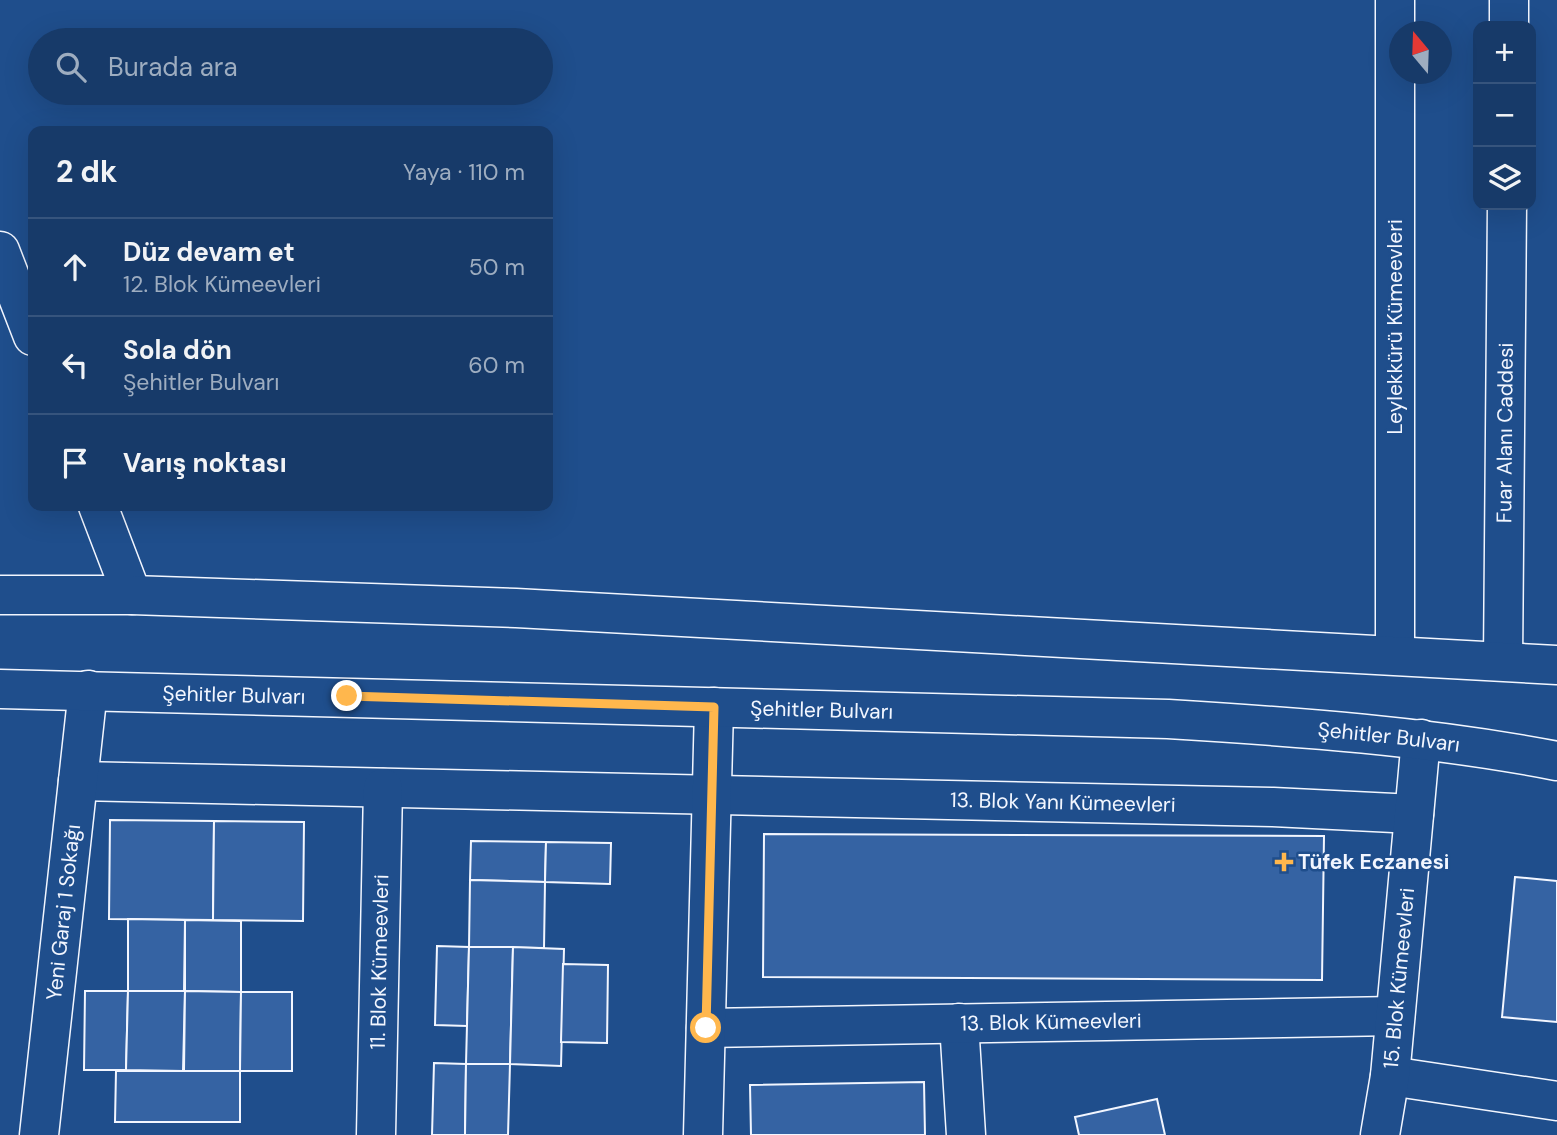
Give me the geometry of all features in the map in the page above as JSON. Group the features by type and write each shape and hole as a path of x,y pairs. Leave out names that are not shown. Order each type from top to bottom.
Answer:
{"street":[{"name":"Leylekkürü Kümeevleri","path":"1395,0 1395,655"},
{"path":"1509,0 1509,21"},
{"name":"Fuar Alanı Caddesi","path":"1503,661 1507,210"},
{"path":"0,251 28,323"},
{"path":"100,511 132,595"},
{"path":"0,594 132,595 516,608 1557,664"},
{"name":"Şehitler Bulvarı","path":"0,689 1168,719 1306,727 1421,739 1557,761"},
{"name":"Yeni Garaj 1 Sokağı","path":"39,1135 88,690"},
{"path":"703,1135 714,707"},
{"name":"15. Blok Kümeevleri","path":"1380,1135 1390,1076 1421,739"},
{"path":"78,781 711,795"},
{"name":"11. Blok Kümeevleri","path":"376,1135 383,788"},
{"name":"13. Blok Yanı Kümeevleri","path":"711,795 1273,807 1414,814"},
{"name":"13. Blok Kümeevleri","path":"706,1028 1395,1016"},
{"path":"959,1023 966,1135"},
{"path":"1390,1076 1557,1101"}],"building":[{"path":"110,820 214,821 213,920 109,919"},
{"path":"214,821 304,822 303,921 213,920"},
{"path":"764,834 1324,836 1322,980 763,977"},
{"path":"471,841 546,842 545,882 470,880"},
{"path":"546,842 611,843 610,884 545,882"},
{"path":"1515,877 1557,881 1557,1022 1502,1017"},
{"path":"470,880 545,882 544,948 469,947"},
{"path":"128,919 185,920 184,992 128,991"},
{"path":"185,920 241,921 241,992 185,991"},
{"path":"437,946 469,947 467,1026 435,1025"},
{"path":"469,947 513,947 510,1064 466,1064"},
{"path":"513,947 564,949 561,1066 510,1064"},
{"path":"563,964 608,965 607,1043 561,1042"},
{"path":"85,991 128,991 126,1070 84,1070"},
{"path":"128,991 185,991 183,1071 126,1070"},
{"path":"185,991 241,992 240,1071 184,1071"},
{"path":"241,992 292,992 292,1071 240,1071"},
{"path":"434,1063 466,1064 465,1135 432,1135"},
{"path":"466,1064 510,1064 508,1135 465,1135"},
{"path":"116,1071 240,1071 240,1122 115,1122"},
{"path":"924,1082 925,1135 751,1135 750,1085"},
{"path":"1157,1099 1165,1135 1079,1135 1075,1117"}],"place":[{"name":"Tüfek Eczanesi","path":"1284,862"}],"route":[{"path":"347,696 714,707 706,1028"}]}
